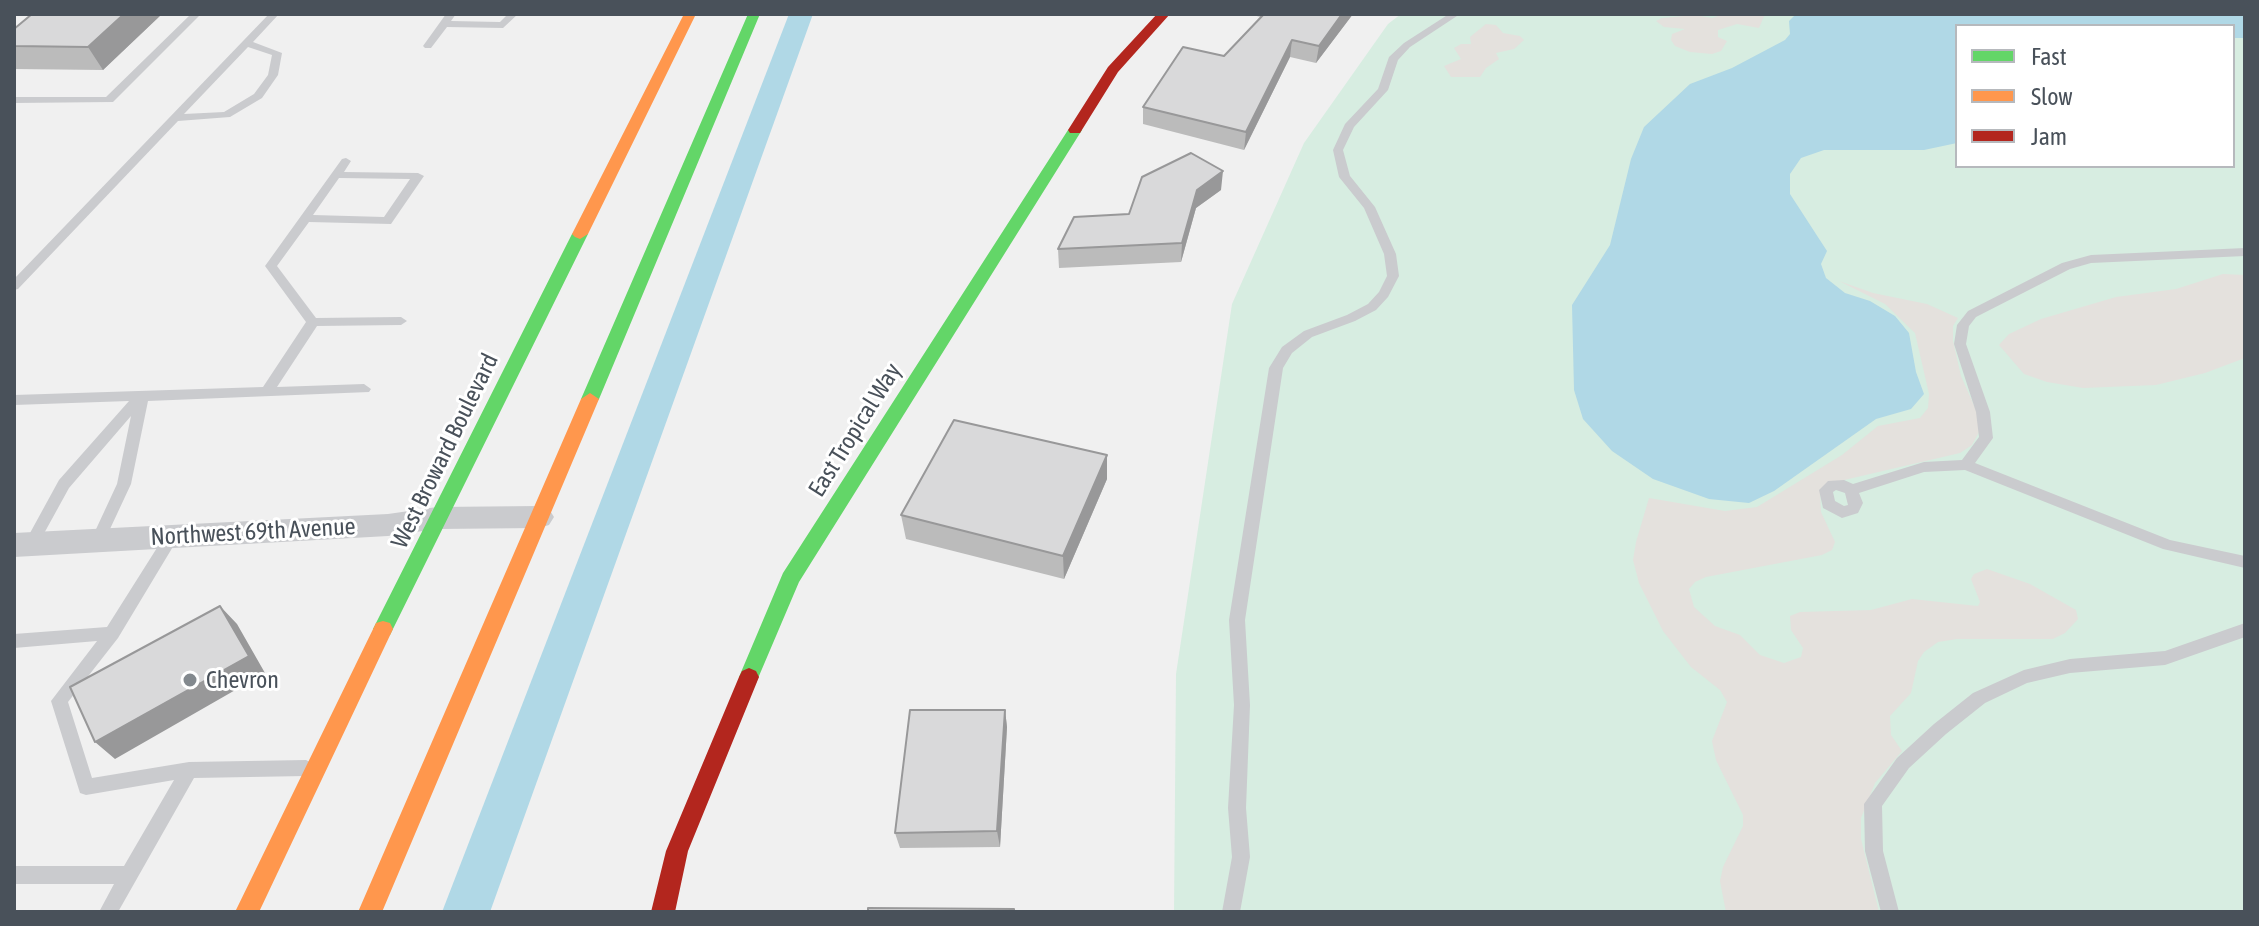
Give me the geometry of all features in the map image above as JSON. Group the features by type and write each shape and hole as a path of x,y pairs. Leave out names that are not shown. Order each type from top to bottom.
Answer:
{"main road":[{"name":"West Broward Boulevard","path":"247,912 437,518 690,14"},
{"path":"370,912 754,14"},
{"name":"East Tropical Way","path":"663,912 677,851 790,579 1113,70 1164,14"}],"street":[{"name":"Northwest 69th Avenue","path":"22,544 388,525 437,518 539,517"}],"lane":[{"path":"14,100 109,100 196,14"},
{"path":"14,286 274,14"},
{"path":"428,46 451,14"},
{"path":"443,24 503,25 513,14"},
{"path":"1231,912 1241,857 1237,808 1242,705 1237,620 1276,368 1287,350 1308,334 1372,307 1384,294 1393,276 1390,254 1369,207 1345,177 1338,150 1349,126 1383,90 1393,59 1407,45 1455,14"},
{"path":"175,118 226,115 258,96 273,75 277,53 246,43"},
{"path":"313,322 271,266 346,161"},
{"path":"305,218 387,221 418,176 336,175"},
{"path":"1966,465 1986,438 1987,428 1960,344 1963,325 1972,314 2066,266 2091,259 2245,252"},
{"path":"313,322 401,321"},
{"path":"267,392 313,322"},
{"path":"14,400 364,389"},
{"path":"98,540 124,484 142,395"},
{"path":"22,544 64,484 142,395"},
{"path":"1851,490 1924,467 1966,465 2168,545 2245,562"},
{"path":"172,536 112,633 59,701 86,787 189,770 318,768"},
{"path":"1890,912 1874,851 1873,804 1903,763 1979,698 2024,677 2070,666 2165,658 2245,630"},
{"path":"14,641 112,633"},
{"path":"108,912 189,770"},
{"path":"14,875 129,875"}],"green space":[{"path":"1401,14 2245,14 2245,912 1174,912 1176,674 1232,304 1304,143 1388,24"}],"sand":[{"path":"1724,14 1765,14 1759,28 1737,24 1718,30 1718,37 1727,41 1721,51 1712,54 1690,52 1675,46 1671,40 1672,34 1685,29 1664,27 1656,21 1695,15 1712,18"},
{"path":"1486,24 1496,25 1503,33 1520,36 1524,40 1514,49 1496,53 1499,59 1486,68 1480,77 1451,77 1444,66 1461,59 1454,48 1471,44 1470,37"},
{"path":"2223,274 2245,275 2245,358 2205,373 2156,385 2083,388 2047,382 2024,374 1999,345 2009,334 2041,319 2116,297 2176,289"},
{"path":"1839,281 1873,293 1927,304 1958,318 1953,326 1953,341 1961,376 1980,419 1979,432 1972,445 1960,453 1840,481 1820,491 1821,512 1835,542 1832,550 1822,555 1706,577 1689,589 1694,607 1715,626 1740,635 1760,655 1784,663 1801,657 1803,648 1791,630 1790,616 1800,612 1871,610 1912,599 1978,606 1980,602 1971,579 1974,574 1987,569 2030,584 2076,610 2078,619 2065,633 2053,639 1957,639 1938,642 1924,652 1918,661 1911,693 1890,716 1891,735 1902,751 1875,783 1861,818 1861,839 1879,912 1726,912 1720,881 1723,867 1743,826 1743,815 1716,760 1712,741 1727,702 1720,690 1691,667 1663,631 1639,583 1633,560 1636,542 1649,498 1725,511 1757,507 1842,455 1878,426 1920,418 1928,408 1929,394 1915,333 1885,304"}],"water":[{"path":"1796,14 2245,14 2245,38 2235,38 2235,24 1955,24 1955,143 1924,150 1824,150 1801,158 1790,174 1790,194 1827,251 1821,264 1826,278 1845,293 1870,301 1895,316 1909,333 1916,372 1924,394 1911,409 1876,419 1774,491 1749,503 1709,499 1653,479 1612,451 1583,419 1574,390 1572,305 1610,245 1631,159 1644,127 1690,84 1732,68 1785,40 1790,34 1789,21"}],"building":[{"path":"32,14 124,14 88,47 14,46 14,29"},
{"path":"1264,14 1342,14 1319,46 1292,40 1246,132 1143,107 1183,47 1224,56"},
{"path":"1191,153 1223,171 1197,190 1182,243 1058,249 1074,217 1129,214 1142,177"},
{"path":"954,420 1107,455 1063,556 901,515"},
{"path":"220,606 249,656 95,742 70,687"},
{"path":"910,710 1005,710 997,831 895,833"},
{"path":"868,908 1014,909 1014,912 868,912"}],"waterway":[{"path":"466,912 801,14"}],"traffic: fast":[{"path":"590,399 754,14"},
{"path":"749,677 790,579 1075,130"},
{"path":"383,629 580,234"}],"traffic: slow":[{"path":"580,234 690,14"},
{"path":"370,912 590,399"},
{"path":"247,912 383,629"}],"traffic: jam":[{"path":"1075,130 1113,70 1164,14"},
{"path":"663,912 677,851 749,677"}],"place":[{"name":"Chevron","path":"190,680"}]}
